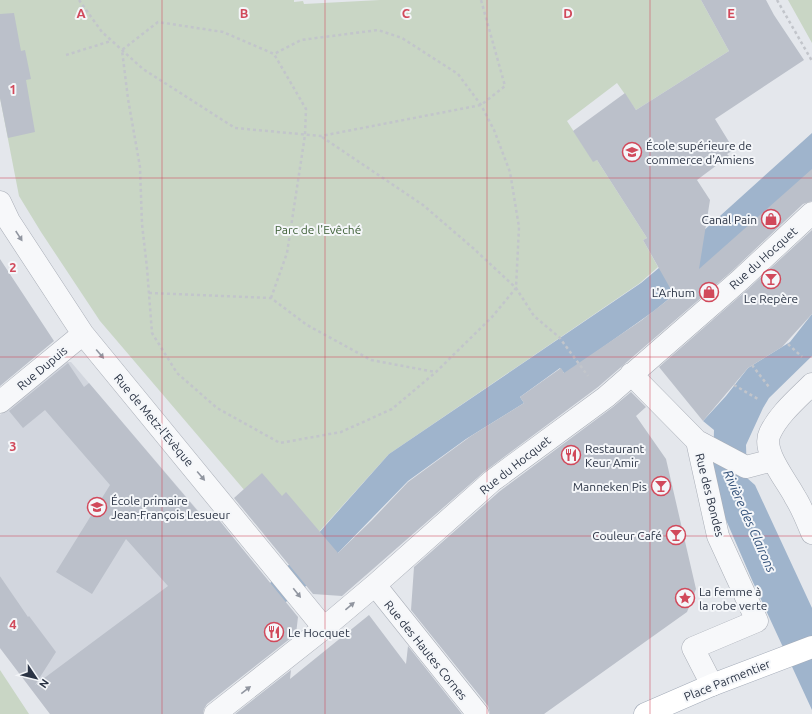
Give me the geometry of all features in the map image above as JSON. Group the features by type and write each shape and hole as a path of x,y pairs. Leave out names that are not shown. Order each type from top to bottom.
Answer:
{"main road":[{"name":"Place Parmentier","path":"645,714 712,685 812,647"}],"street":[{"name":"Rue de Metz-l'Evèque","path":"0,202 9,221 83,334 324,628"},
{"name":"Rue du Hocquet","path":"215,714 324,628 375,585 492,481 606,397 630,374 740,280 812,213"},
{"name":"Rue Dupuis","path":"0,402 83,334"},
{"name":"Rue des Bondes","path":"630,374 697,441 718,536 757,621 693,648 712,685"},
{"path":"812,384 780,418 769,434 769,448 773,460 795,496 812,533"},
{"path":"697,441 746,467 773,460"},
{"name":"Rue des Hautes Cornes","path":"375,585 478,714"}],"path":[{"path":"79,0 102,32 143,69 235,128 321,136 481,105 505,86 481,0"},
{"path":"777,0 812,61"},
{"path":"122,50 158,22 223,32 274,54 306,109 306,135 287,253 271,298"},
{"path":"122,50 128,99 140,167 142,224 152,333 177,373 217,408 280,443 341,432 392,409 436,372 492,317 516,288 519,227 510,172 494,130 481,105 458,74 402,38 378,30 301,40 274,54"},
{"path":"66,55 112,41"},
{"path":"321,136 423,205 473,248 516,288 534,316 558,337 579,364"},
{"path":"149,293 271,298 307,325 371,360 436,372"},
{"path":"788,344 806,362"},
{"path":"752,365 770,388"},
{"path":"734,385 759,400"}],"shaded area":[{"name":"École primaire Jean-François Lesueur","path":"63,362 71,362 229,547 50,714 0,648 16,600 0,576 0,415"}],"green space":[{"name":"Parc de l'Evêché","path":"0,0 294,0 294,2 303,1 304,4 380,0 701,0 729,51 636,110 617,83 567,121 593,161 597,160 647,238 643,240 658,267 640,283 389,454 299,554 100,321 19,196 0,98"},
{"path":"788,0 812,0 812,43"},
{"path":"0,670 29,714 0,714"}],"water":[{"path":"812,133 812,170 681,289 654,311 565,374 560,368 520,397 524,403 466,439 408,481 337,554 320,575 144,714 112,714 264,589 301,553 389,454 641,283 710,225"},
{"name":"Rivière des Clairons","path":"812,314 812,356 769,398 746,445 747,478 755,485 812,608 812,710 723,513 713,464 714,430 703,421 726,396 748,368 790,342"}],"building":[{"path":"701,0 766,0 774,15 804,60 715,119 734,150 727,154 729,156 697,180 710,200 699,269 812,169 812,201 803,204 732,271 598,387 484,472 342,596 313,594 234,498 262,473 282,496 286,492 338,553 408,482 471,436 524,403 520,397 561,368 564,373 642,320 674,295 643,240 647,238 597,160 593,162 573,131 625,93 636,110 729,51"},
{"path":"14,13 21,51 25,50 31,79 26,80 35,132 8,138 0,98 0,14"},
{"path":"812,230 812,314 782,347 748,368 703,421 659,367 748,289"},
{"path":"0,259 54,341 0,386"},
{"name":"École primaire Jean-François Lesueur","path":"68,363 84,387 89,383 207,522 215,515 298,617 296,634 207,704 203,714 50,714 0,648 0,576 28,617 29,616 56,652 35,685 168,586 126,539 92,594 56,572 110,485 45,410 23,428 9,411"},
{"path":"631,392 646,407 636,416 666,459 696,589 687,612 544,714 490,714 488,706 411,610 414,567 500,491"},
{"path":"369,615 406,664 408,646 462,714 235,714 291,670 290,679"}],"place":[{"name":"École supérieure de commerce d'Amiens","path":"632,152"},
{"name":"Canal Pain","path":"771,219"},
{"name":"Le Repère","path":"771,279"},
{"name":"L'Arhum","path":"709,292"},
{"name":"Restaurant Keur Amir","path":"571,455"},
{"name":"Manneken Pis","path":"661,486"},
{"name":"École primaire Jean-François Lesueur","path":"97,507"},
{"name":"Couleur Café","path":"676,535"},
{"name":"La femme à la robe verte","path":"685,598"},
{"name":"Le Hocquet","path":"274,632"}]}
